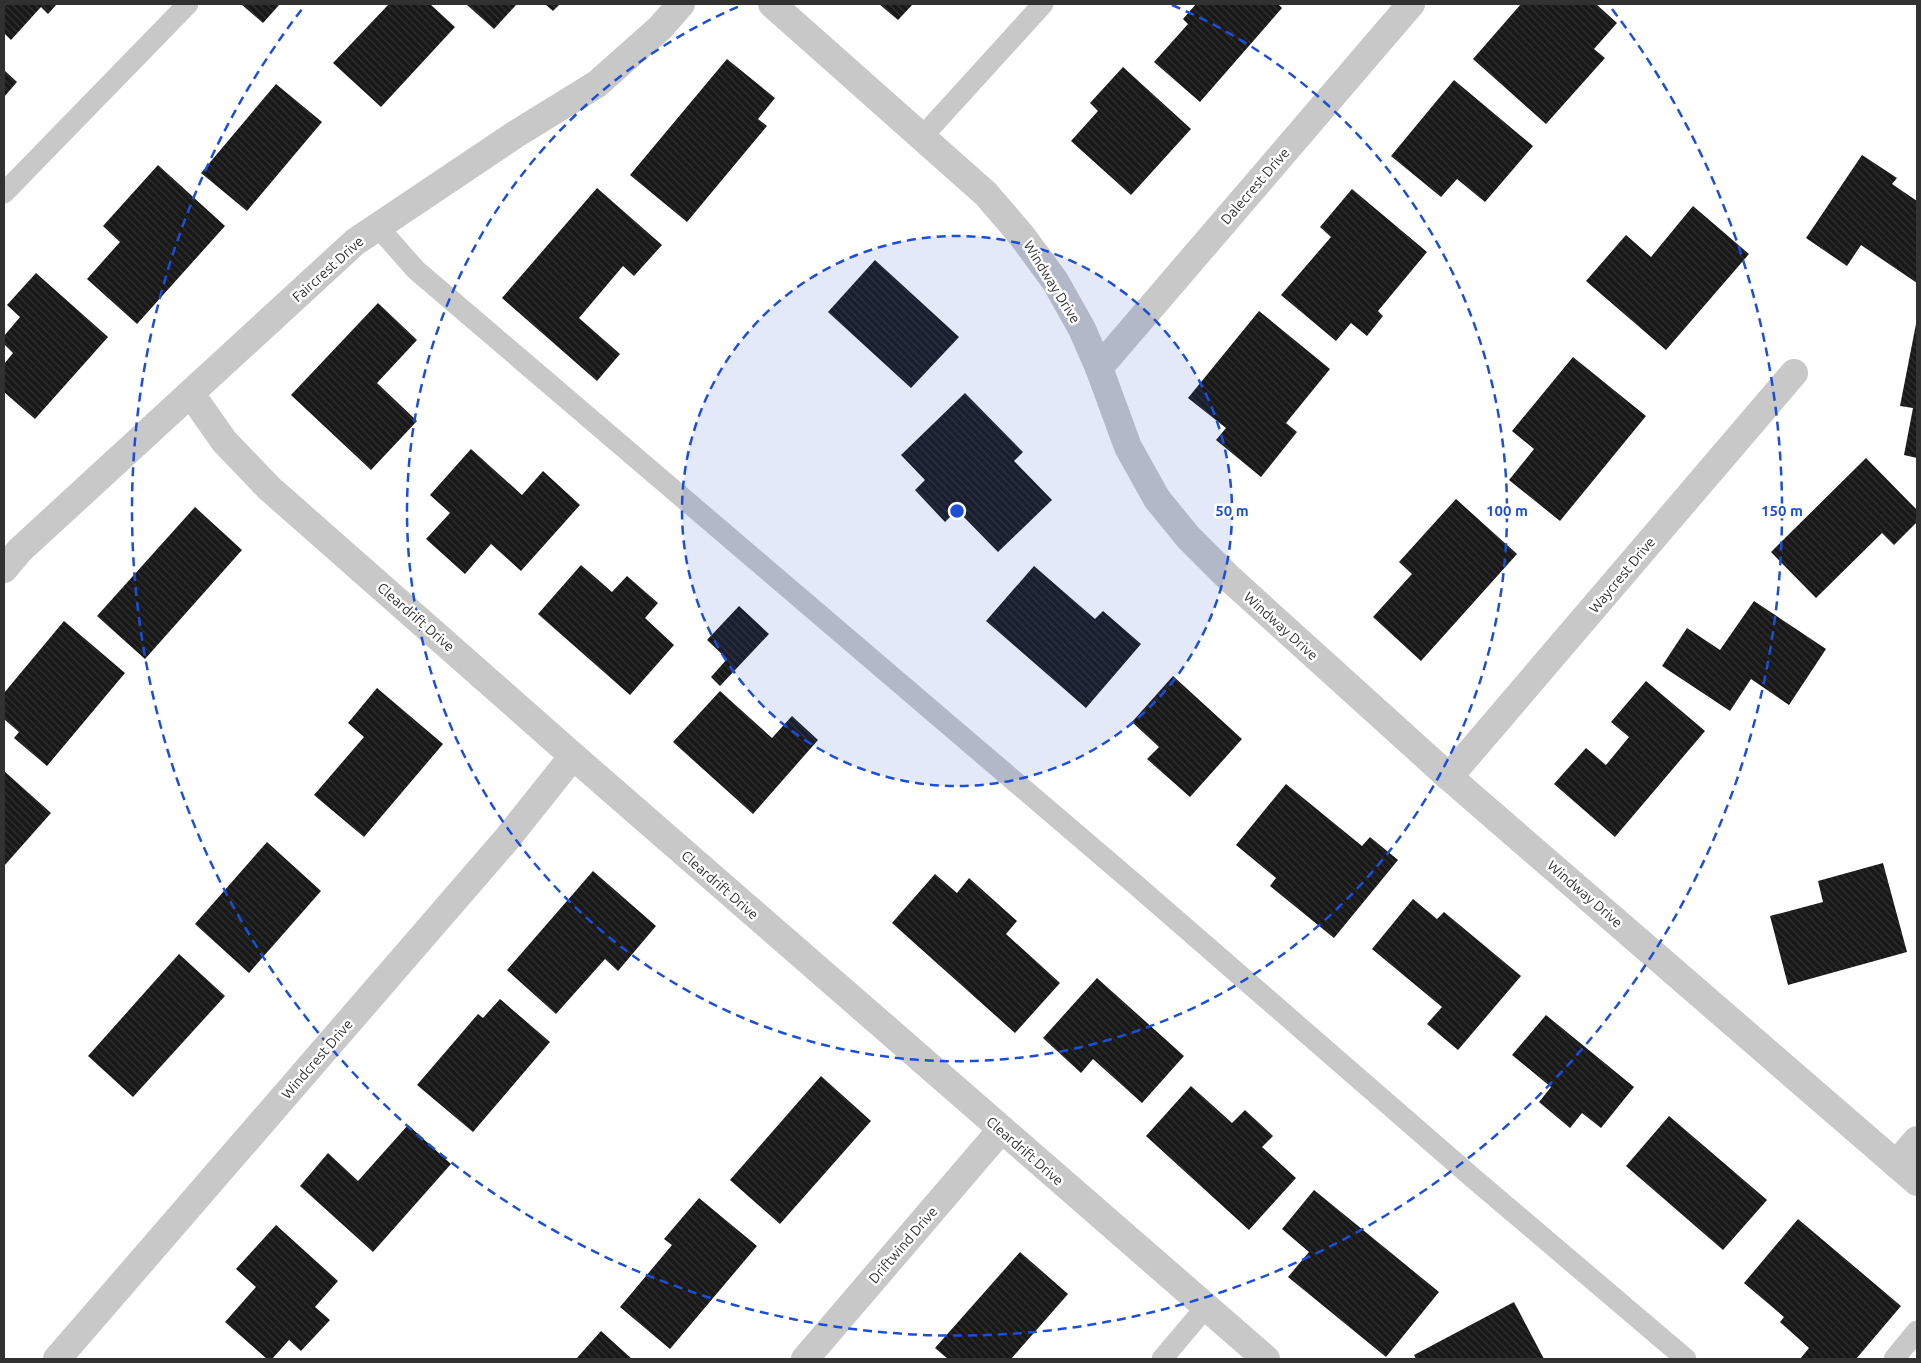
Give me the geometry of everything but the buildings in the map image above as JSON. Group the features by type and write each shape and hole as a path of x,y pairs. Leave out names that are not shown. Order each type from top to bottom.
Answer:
{"street":[{"name":"Faircrest Drive","path":"4,569 20,550 355,242 516,134 597,84 660,28 680,4"},
{"name":"Windway Drive","path":"772,4 986,194 1022,236 1055,281 1082,329 1099,368 1128,447 1157,499 1188,537 1228,577 1449,777 1917,1182"},
{"name":"Dalecrest Drive","path":"1099,368 1411,4"},
{"name":"Waycrest Drive","path":"1449,777 1794,373"},
{"name":"Cleardrift Drive","path":"191,394 224,441 269,488 1001,1130 1266,1359"},
{"name":"Windcrest Drive","path":"57,1359 506,840 573,756"},
{"name":"Driftwind Drive","path":"805,1359 1001,1130"},
{"path":"1896,1164 1917,1140"}],"lane":[{"path":"4,193 188,4"},
{"path":"922,137 1044,4"},
{"path":"378,227 424,276 1136,885 1473,1178 1686,1359"},
{"path":"1162,1359 1206,1307"},
{"path":"1894,1359 1917,1331"}]}
